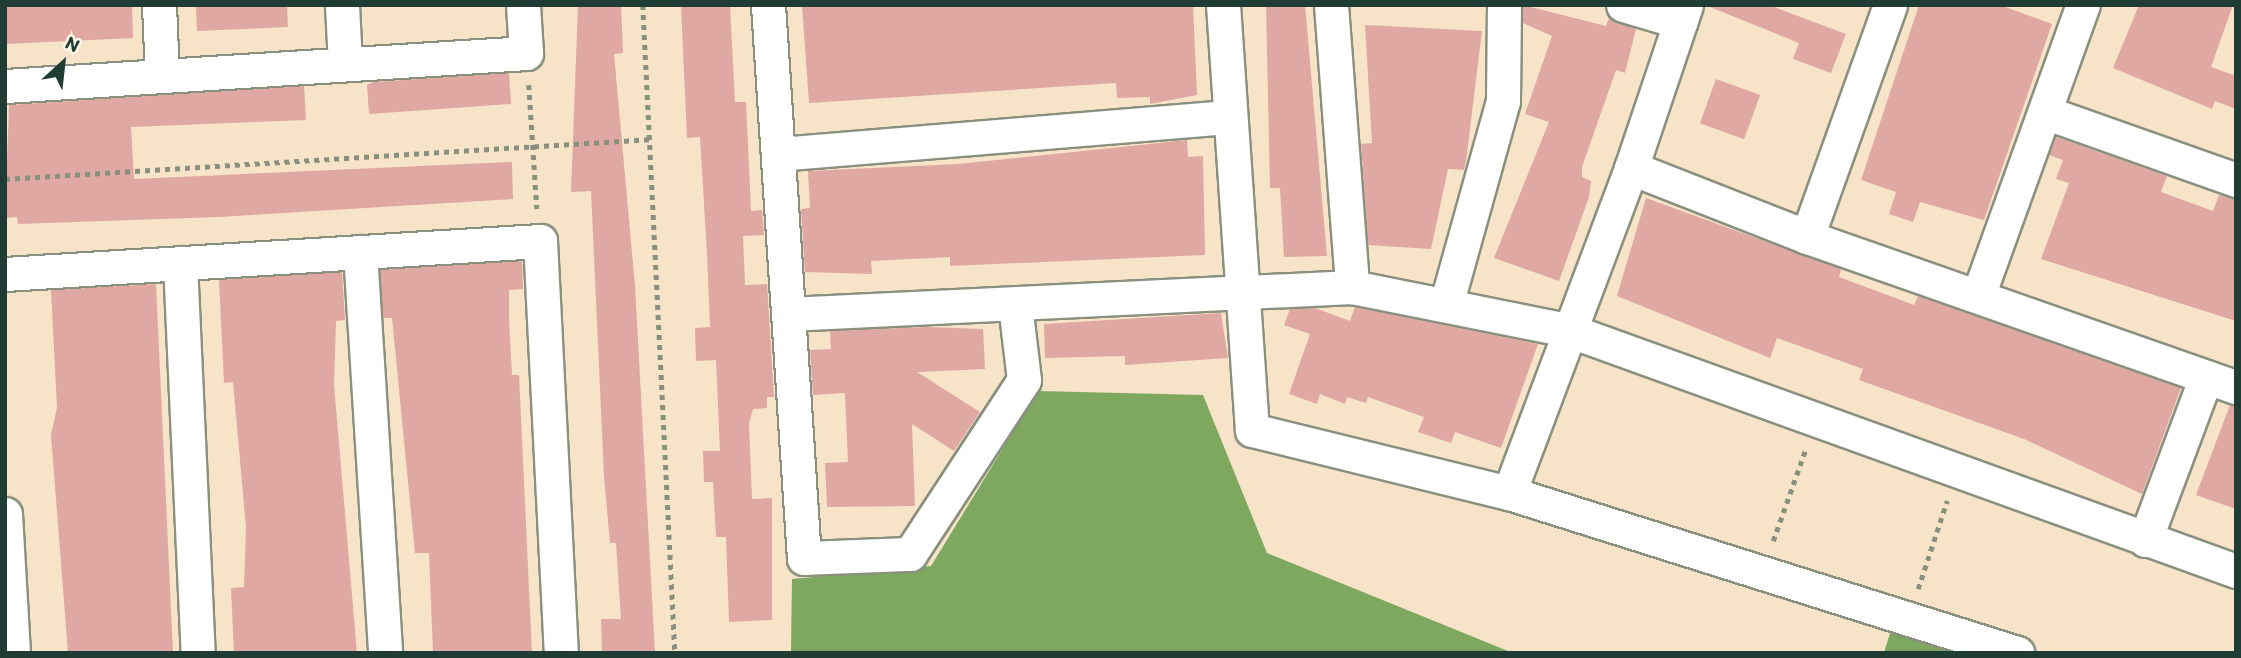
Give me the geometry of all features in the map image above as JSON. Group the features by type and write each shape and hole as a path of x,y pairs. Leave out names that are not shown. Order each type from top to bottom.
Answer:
{"street":[{"path":"159,5 162,76"},
{"path":"342,5 345,64"},
{"path":"5,86 526,52 523,5"},
{"path":"768,5 804,558 910,554 1024,380 1015,305"},
{"path":"1223,5 1239,293 1252,430 1509,493 1761,574 1909,615 2017,653"},
{"path":"1331,5 1352,287"},
{"path":"1446,305 1503,101 1504,5"},
{"path":"1509,493 1631,168 1683,14 1623,5"},
{"path":"1807,237 1890,5"},
{"path":"1978,296 2047,113 2084,5"},
{"path":"2047,113 2236,180"},
{"path":"778,154 1229,117"},
{"path":"1631,168 1807,237 2221,382 2145,540"},
{"path":"5,274 540,241 561,653"},
{"path":"360,253 385,653"},
{"path":"180,263 198,653"},
{"path":"788,314 1352,287 1568,330 1956,474 2236,571"},
{"path":"5,514 13,653"}],"path":[{"path":"643,5 653,139 675,653"},
{"path":"526,52 540,241"},
{"path":"5,179 653,139"},
{"path":"1761,574 1815,423"},
{"path":"1909,615 1956,474"}],"green space":[{"path":"1038,391 1203,395 1267,553 1513,653 726,653 791,651 792,579 931,566"},
{"path":"1890,633 1952,651 1953,653 1884,653"}],"building":[{"path":"5,5 132,5 133,38 5,44"},
{"path":"196,5 287,5 288,27 197,31"},
{"path":"578,5 621,5 623,53 614,54 635,286 655,653 602,653 601,619 621,619 616,543 610,543 604,476 591,191 571,192"},
{"path":"681,5 730,5 735,102 746,102 751,211 762,210 764,235 743,236 745,285 767,284 774,397 767,397 767,408 753,409 749,424 752,499 772,498 772,620 729,622 726,537 716,537 713,482 704,482 703,451 720,451 716,360 696,361 695,328 710,327 707,254 700,137 687,138"},
{"path":"802,5 1193,5 1197,95 1150,104 1150,97 1117,98 1116,83 809,103"},
{"path":"1266,5 1305,5 1327,256 1284,257 1280,188 1270,188"},
{"path":"1523,5 1606,26 1609,18 1636,29 1625,73 1616,70 1582,167 1582,177 1591,181 1589,197 1559,281 1494,258 1549,122 1525,114 1552,36 1523,23"},
{"path":"1705,5 1769,5 1846,34 1831,73 1793,59 1799,43"},
{"path":"1919,5 2000,5 2052,24 1984,220 1920,202 1913,222 1889,214 1896,192 1861,180"},
{"path":"2139,5 2233,5 2211,67 2236,76 2236,109 2215,101 2212,109 2113,68"},
{"path":"1365,25 1482,31 1464,170 1448,169 1431,249 1368,245 1361,144 1372,143"},
{"path":"509,73 511,104 369,114 367,85 374,82"},
{"path":"1716,79 1760,95 1744,139 1700,123"},
{"path":"304,86 306,120 131,127 134,179 512,162 513,199 219,217 18,224 17,217 5,218 9,105"},
{"path":"2056,137 2167,176 2161,192 2213,211 2219,195 2236,199 2236,321 2041,259 2069,183 2056,179 2063,160 2049,155"},
{"path":"1187,140 1188,157 1203,156 1205,255 950,266 950,257 871,261 872,274 805,272 801,209 810,208 808,171 958,164"},
{"path":"1646,198 1841,269 1839,277 1914,305 1918,296 2181,388 2142,494 2024,439 1859,380 1863,369 1777,338 1770,358 1617,296"},
{"path":"522,261 523,289 509,290 509,319 512,375 519,375 532,653 433,653 429,553 415,553 392,318 383,318 380,270"},
{"path":"342,272 345,320 336,321 334,385 357,653 234,653 231,588 244,587 246,527 233,382 224,383 219,280"},
{"path":"156,284 173,653 68,653 51,435 57,408 51,290"},
{"path":"1355,307 1538,344 1501,448 1455,432 1451,443 1418,432 1424,417 1368,397 1366,403 1347,397 1345,404 1320,394 1317,404 1289,394 1310,334 1284,325 1290,309 1315,308 1350,321"},
{"path":"1221,313 1228,358 1125,365 1125,356 1045,358 1044,324"},
{"path":"927,327 983,329 985,369 917,372 980,412 954,451 912,424 915,506 827,507 825,463 848,462 845,393 813,395 810,350 831,349 830,331"},
{"path":"2230,405 2236,406 2236,509 2196,495"}]}
